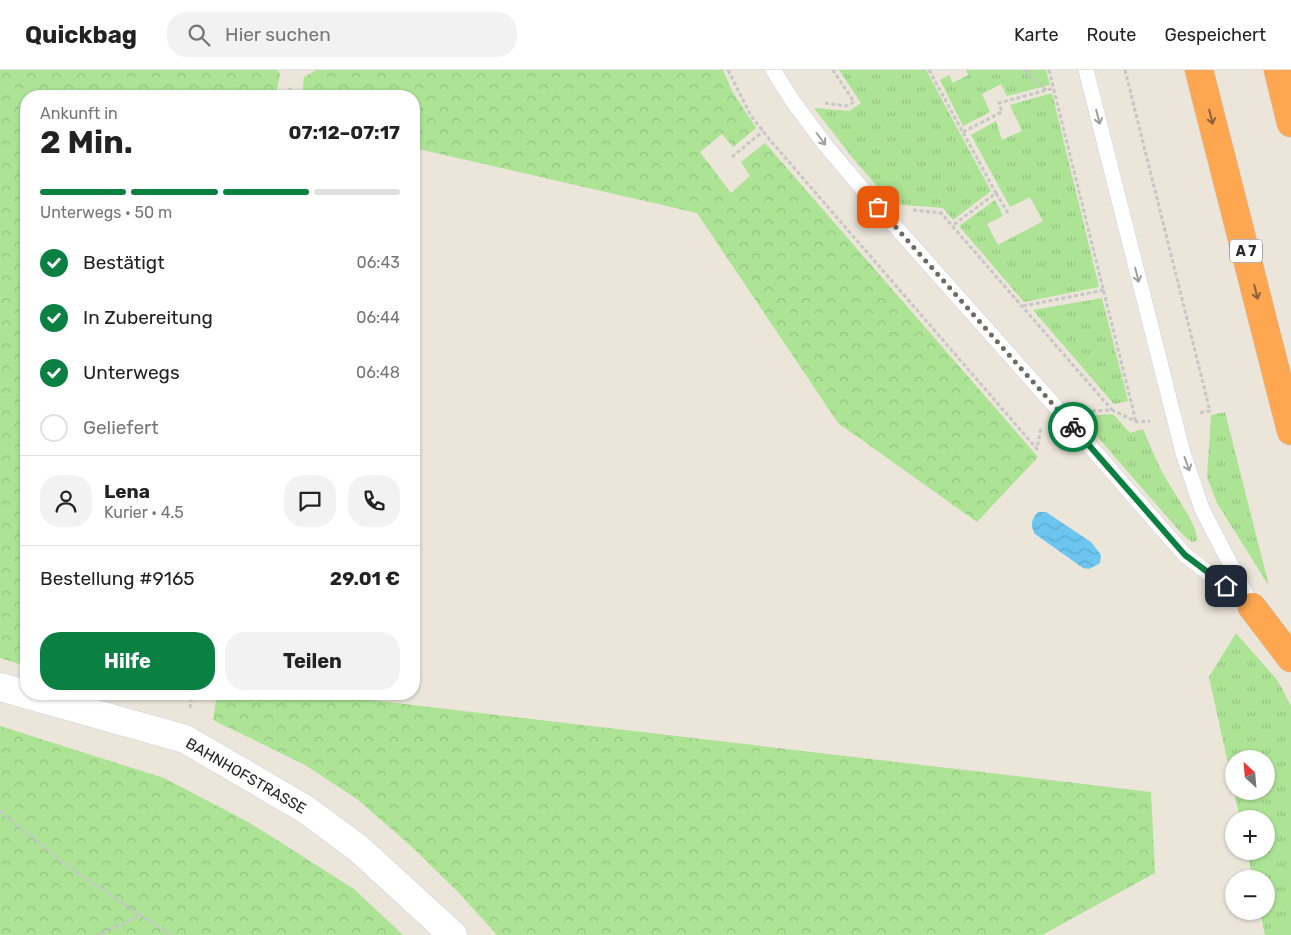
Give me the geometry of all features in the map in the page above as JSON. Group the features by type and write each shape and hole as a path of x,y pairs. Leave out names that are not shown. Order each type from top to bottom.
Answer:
{"highway":[{"name":"A 7","path":"1199,70 1291,432"},
{"path":"1278,70 1291,123"},
{"path":"1252,607 1291,658"}],"street":[{"name":"BAHNHOFSTRASSE","path":"0,687 20,693"},
{"name":"BAHNHOFSTRASSE","path":"46,700 185,739 305,809 358,848 453,935"}],"lane":[{"path":"773,70 792,100 826,146 1185,555 1252,607"},
{"path":"1086,70 1182,453 1202,509 1252,607"}],"path":[{"path":"728,70 751,116 763,131 1037,449 1048,398"},
{"path":"792,100 846,106 854,102 834,70"},
{"path":"929,70 1009,215"},
{"path":"1024,70 1047,91"},
{"path":"1049,70 1136,422"},
{"path":"878,207 941,213 1112,410 1136,422 1210,411 1125,70"},
{"path":"963,132 1002,112 999,103 1054,88"},
{"path":"732,157 763,131"},
{"path":"952,226 996,193"},
{"path":"1023,306 1104,290"},
{"path":"1062,414 1112,410"},
{"path":"0,811 65,864 172,935"},
{"path":"98,935 140,915"}],"green space":[{"path":"0,70 277,70 280,74 277,90 20,90 20,664 0,658"},
{"path":"317,70 723,70 732,91 756,128 733,147 722,134 700,152 731,193 750,176 741,162 765,143 1038,457 977,522 838,423 697,213 420,149 420,90 303,90 304,77"},
{"path":"839,70 926,70 991,191 953,220 943,208 892,204 814,108 849,111 861,103"},
{"path":"966,70 1046,70 1050,85 1007,96 1001,84 982,94 990,112 963,126 940,80 949,75 953,83 968,75"},
{"path":"1052,93 1099,287 1024,302 959,226 995,200 1003,216 987,224 998,245 1043,221 1030,197 1010,207 971,135 996,121 1002,140 1022,131 1010,105"},
{"path":"1102,298 1128,401 1114,404 1033,310"},
{"path":"1225,412 1269,586 1217,503 1207,477 1211,415"},
{"path":"1113,414 1130,433 1143,429 1162,472 1194,527 1197,541 1192,542 1183,535 1080,417"},
{"path":"1236,633 1278,681 1291,706 1291,935 1265,935 1262,920 1275,920 1275,870 1251,870 1249,860 1275,860 1275,810 1238,810 1236,800 1275,800 1275,750 1225,750 1209,677"},
{"path":"216,700 371,700 1151,792 1155,873 1042,935 497,935 459,893 411,846 357,799 305,765 213,720"},
{"path":"0,726 164,778 250,823 354,889 403,935 0,935"}],"water":[{"path":"1038,512 1046,512 1091,542 1101,555 1100,563 1089,569 1083,568 1035,534 1032,523"}],"way so far":[{"path":"878,207 1073,427"}],"route":[{"path":"1073,427 1185,555 1226,586"}]}
